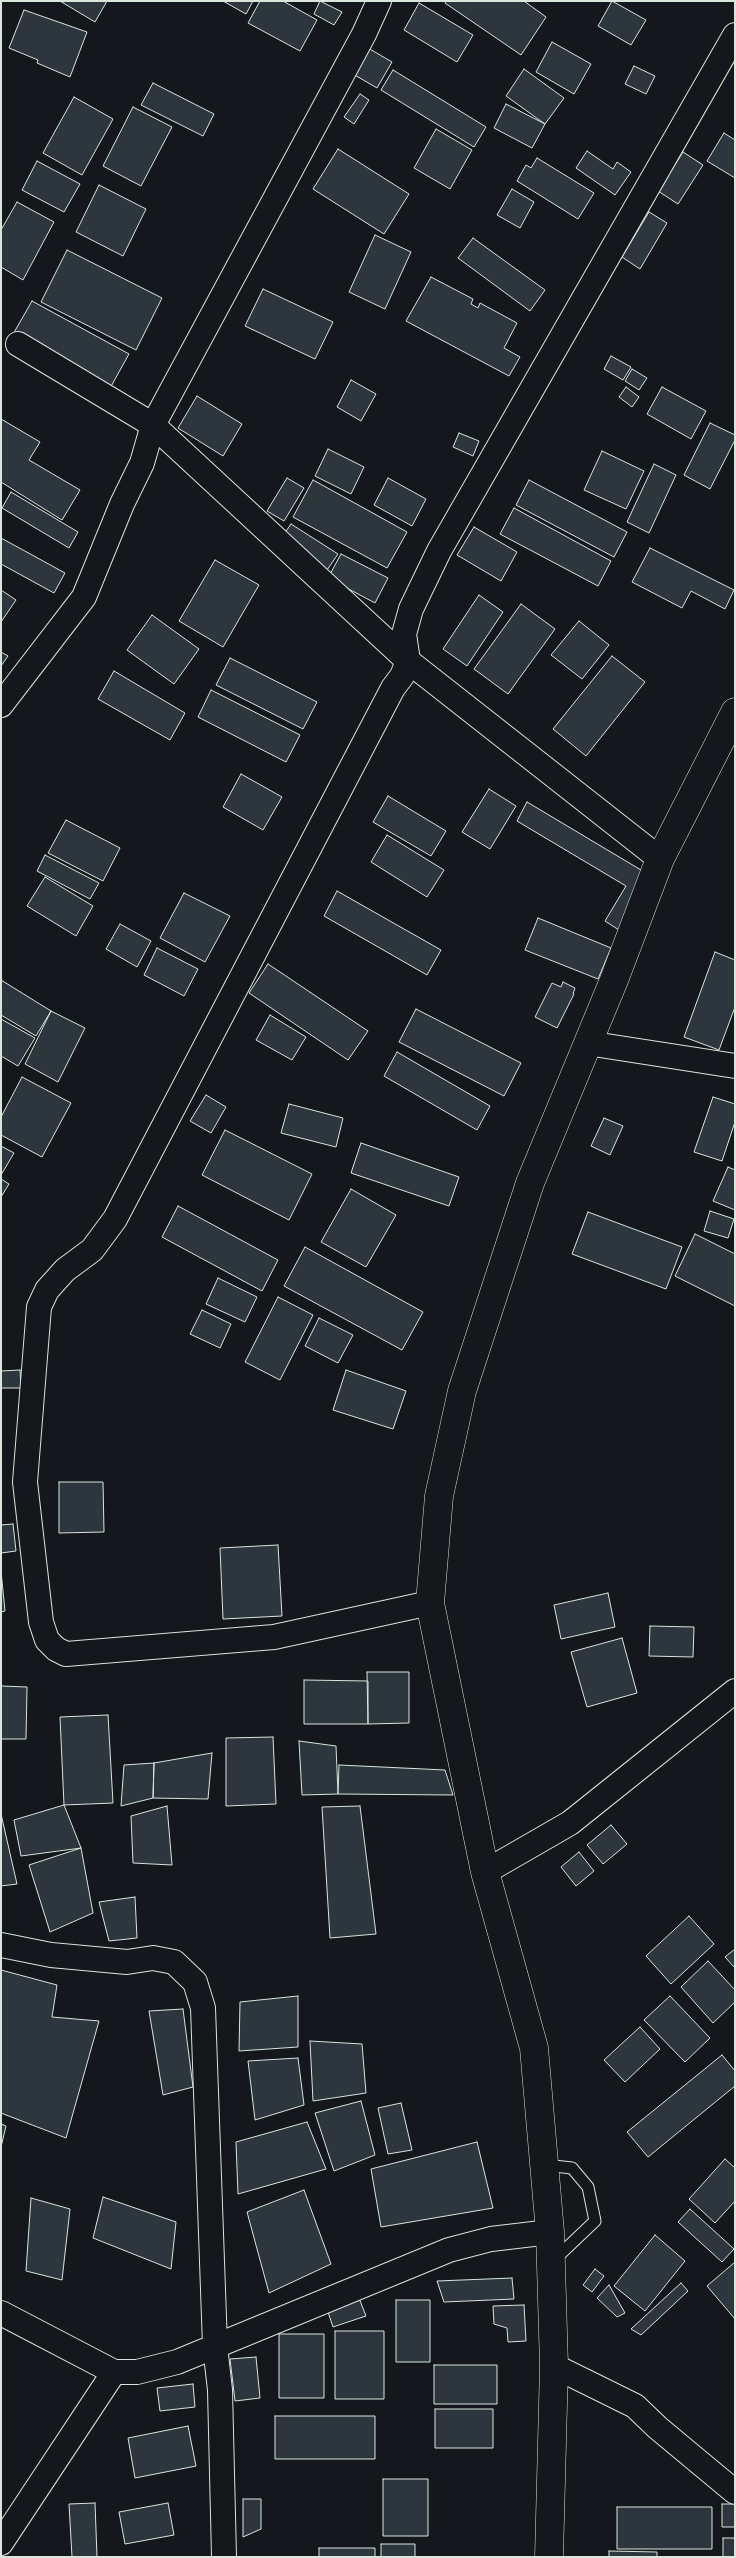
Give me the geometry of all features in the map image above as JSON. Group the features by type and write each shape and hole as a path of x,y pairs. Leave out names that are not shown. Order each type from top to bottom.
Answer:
{"street":[{"path":"1,705 84,597 122,504 142,463 153,425 359,43 379,1"},
{"path":"430,1603 274,1637 66,1654 56,1649 47,1640 41,1622 25,1482 39,1307 47,1290 65,1270 92,1250 115,1219 408,661 404,634 411,608 439,550 735,35"},
{"path":"18,344 153,425 408,661 660,859"},
{"path":"549,2557 554,2366 551,2263 534,2048 484,1872 430,1603 439,1496 462,1391 530,1183 614,980 660,859 735,712"},
{"path":"587,1042 735,1066"},
{"path":"484,1872 570,1823 735,1691"},
{"path":"1,1945 51,1955 127,1962 153,1958 174,1962 195,1982 203,2008 215,2346 220,2390 224,2557"},
{"path":"1,2313 114,2372 137,2372 177,2362 449,2250 490,2239 550,2232"},
{"path":"554,2366 635,2406 658,2428 735,2492"},
{"path":"1,2543 114,2372"}],"lane":[{"path":"544,2165 572,2168 588,2186 595,2221 551,2263"}],"building":[{"path":"60,1 107,1 95,22"},
{"path":"223,1 253,1 246,14"},
{"path":"260,1 283,1 317,20 300,51 248,23"},
{"path":"320,1 342,12 334,25 314,14"},
{"path":"446,1 524,1 546,17 521,55 445,3"},
{"path":"612,1 646,20 631,45 598,26"},
{"path":"419,3 473,35 457,62 404,30"},
{"path":"24,10 87,32 70,77 37,63 38,60 9,48"},
{"path":"552,42 591,64 574,94 536,72"},
{"path":"368,48 392,62 377,88 353,74"},
{"path":"634,66 655,76 646,94 625,84"},
{"path":"524,69 564,98 545,124 506,96"},
{"path":"393,70 486,127 474,147 381,90"},
{"path":"153,83 214,114 203,136 141,105"},
{"path":"360,94 369,100 354,124 344,117"},
{"path":"74,97 113,119 82,175 43,153"},
{"path":"506,104 545,124 532,148 494,128"},
{"path":"133,107 172,127 141,186 103,166"},
{"path":"436,129 472,150 450,189 414,168"},
{"path":"724,133 735,140 735,178 707,161"},
{"path":"338,149 409,194 384,234 313,189"},
{"path":"587,151 613,169 617,162 631,172 615,195 576,168"},
{"path":"683,152 703,165 678,204 658,191"},
{"path":"537,158 594,193 578,219 517,181 526,165 531,168"},
{"path":"37,161 80,184 64,212 22,190"},
{"path":"99,185 146,209 123,256 76,232"},
{"path":"512,189 534,202 520,228 497,215"},
{"path":"17,202 54,222 23,280 1,267 1,230"},
{"path":"649,212 667,223 640,269 622,257"},
{"path":"375,235 411,252 385,309 349,292"},
{"path":"473,238 545,290 530,311 458,258"},
{"path":"67,250 162,298 136,350 41,302"},
{"path":"431,277 473,299 471,304 478,308 480,303 517,323 504,348 520,357 509,376 406,321"},
{"path":"263,289 333,322 315,359 245,326"},
{"path":"32,301 129,354 109,390 12,336"},
{"path":"611,356 631,367 623,380 604,369"},
{"path":"632,369 647,378 639,390 625,381"},
{"path":"351,380 376,394 361,421 337,407"},
{"path":"626,387 639,397 632,407 619,397"},
{"path":"662,387 706,411 691,439 647,414"},
{"path":"197,396 242,424 223,456 178,428"},
{"path":"1,419 40,442 29,460 80,490 62,520 1,482"},
{"path":"710,423 735,435 735,440 710,489 684,475"},
{"path":"459,433 479,441 473,456 453,447"},
{"path":"328,449 364,467 351,494 315,476"},
{"path":"602,451 644,471 626,509 584,490"},
{"path":"654,464 676,475 649,533 627,522"},
{"path":"287,478 304,488 284,521 267,511"},
{"path":"388,478 426,499 412,526 374,505"},
{"path":"313,480 407,532 387,568 293,517"},
{"path":"529,480 627,532 614,557 516,505"},
{"path":"11,492 78,532 69,548 2,508"},
{"path":"514,508 611,561 598,586 500,534"},
{"path":"291,524 338,554 327,570 280,540"},
{"path":"474,527 517,552 501,581 457,555"},
{"path":"1,538 65,573 54,593 1,564"},
{"path":"650,548 734,590 725,609 691,591 682,608 632,582"},
{"path":"341,554 388,578 375,603 328,578"},
{"path":"215,560 259,585 223,647 179,621"},
{"path":"1,590 16,600 1,622"},
{"path":"479,595 503,612 467,666 443,649"},
{"path":"521,604 555,629 508,694 474,669"},
{"path":"152,615 199,649 174,684 127,650"},
{"path":"579,621 609,645 582,679 551,655"},
{"path":"1,652 8,656 1,666"},
{"path":"612,656 645,682 586,756 553,729"},
{"path":"230,658 317,702 303,729 216,685"},
{"path":"114,671 185,713 170,740 98,699"},
{"path":"211,690 300,735 286,762 198,717"},
{"path":"241,774 282,797 263,830 223,807"},
{"path":"489,789 516,806 490,849 462,832"},
{"path":"388,796 446,831 431,856 373,822"},
{"path":"527,802 651,876 619,930 605,921 626,886 517,821"},
{"path":"66,820 120,848 103,881 48,853"},
{"path":"387,835 444,870 427,897 371,862"},
{"path":"45,855 99,883 90,899 37,871"},
{"path":"45,877 93,906 76,936 27,906"},
{"path":"337,891 441,950 427,975 324,916"},
{"path":"184,893 230,916 205,962 160,938"},
{"path":"538,918 611,948 598,979 525,950"},
{"path":"120,924 151,941 137,967 106,949"},
{"path":"157,948 198,969 184,996 144,975"},
{"path":"715,952 735,960 735,1007 719,1050 684,1037"},
{"path":"268,964 368,1031 348,1060 249,993"},
{"path":"1,980 51,1011 36,1036 1,1015"},
{"path":"563,982 575,988 574,994 557,1028 535,1017 552,983 561,987"},
{"path":"416,1009 521,1063 504,1096 399,1042"},
{"path":"51,1011 85,1028 58,1082 25,1064"},
{"path":"270,1015 306,1037 292,1060 256,1040"},
{"path":"1,1019 35,1038 18,1066 1,1056"},
{"path":"397,1052 490,1106 477,1130 384,1076"},
{"path":"22,1077 71,1103 42,1157 1,1135 1,1117"},
{"path":"206,1095 226,1107 211,1133 190,1121"},
{"path":"713,1097 735,1104 735,1122 722,1161 694,1152"},
{"path":"289,1104 343,1118 336,1147 281,1133"},
{"path":"604,1118 623,1126 610,1155 591,1146"},
{"path":"225,1130 312,1174 289,1220 202,1175"},
{"path":"361,1143 459,1177 449,1206 351,1173"},
{"path":"1,1146 14,1153 1,1175"},
{"path":"728,1167 735,1170 735,1210 713,1201"},
{"path":"1,1179 9,1184 1,1197"},
{"path":"351,1189 396,1215 366,1267 321,1242"},
{"path":"178,1206 278,1260 262,1291 162,1237"},
{"path":"710,1211 734,1219 728,1238 704,1231"},
{"path":"588,1212 682,1247 666,1289 572,1254"},
{"path":"695,1234 735,1254 735,1306 675,1276"},
{"path":"305,1247 423,1312 402,1350 284,1286"},
{"path":"218,1278 257,1297 245,1322 206,1304"},
{"path":"278,1297 313,1315 280,1380 245,1362"},
{"path":"202,1310 231,1324 220,1348 190,1334"},
{"path":"319,1318 353,1335 338,1363 305,1346"},
{"path":"20,1370 21,1388 1,1388 1,1371"},
{"path":"346,1370 406,1391 393,1429 333,1410"},
{"path":"59,1482 103,1482 104,1532 59,1533"},
{"path":"13,1524 16,1551 1,1553 1,1525"},
{"path":"278,1545 282,1616 223,1619 220,1548"},
{"path":"1,1571 5,1611 1,1612"},
{"path":"608,1593 615,1627 561,1639 554,1605"},
{"path":"650,1626 694,1627 693,1657 649,1656"},
{"path":"622,1638 637,1693 587,1707 571,1652"},
{"path":"367,1672 409,1672 409,1723 368,1724"},
{"path":"304,1680 368,1681 368,1724 304,1724"},
{"path":"1,1686 27,1687 26,1739 1,1739"},
{"path":"108,1715 113,1803 64,1805 60,1717"},
{"path":"273,1737 276,1804 226,1806 226,1738"},
{"path":"299,1741 336,1746 338,1794 302,1795"},
{"path":"212,1753 208,1799 153,1798 154,1763"},
{"path":"154,1763 153,1798 121,1806 124,1765"},
{"path":"339,1765 445,1770 453,1795 338,1794"},
{"path":"64,1805 81,1848 21,1856 14,1820"},
{"path":"167,1806 172,1865 133,1863 131,1816"},
{"path":"360,1806 376,1934 330,1938 322,1807"},
{"path":"1,1814 17,1884 1,1886"},
{"path":"611,1825 627,1844 603,1864 587,1845"},
{"path":"81,1848 93,1913 50,1932 29,1865"},
{"path":"579,1852 594,1871 576,1886 561,1867"},
{"path":"135,1897 137,1938 109,1941 99,1902"},
{"path":"689,1916 714,1944 671,1984 646,1956"},
{"path":"735,1949 735,1968 725,1957"},
{"path":"708,1961 735,1990 735,2002 713,2023 681,1987"},
{"path":"1,1970 57,1985 52,2017 99,2021 66,2138 1,2113"},
{"path":"298,1996 298,2047 239,2051 240,2002"},
{"path":"670,1996 710,2038 685,2062 644,2020"},
{"path":"183,2009 193,2087 163,2095 149,2011"},
{"path":"640,2027 660,2049 625,2082 604,2060"},
{"path":"310,2041 362,2044 366,2093 313,2101"},
{"path":"722,2055 735,2071 735,2086 648,2157 627,2132"},
{"path":"298,2058 304,2105 255,2120 248,2061"},
{"path":"361,2101 375,2155 334,2171 315,2113"},
{"path":"401,2103 412,2150 388,2154 378,2108"},
{"path":"307,2122 326,2169 238,2194 236,2142"},
{"path":"1,2124 6,2126 1,2147"},
{"path":"477,2142 493,2208 381,2227 371,2169"},
{"path":"725,2159 735,2168 735,2201 715,2223 689,2199"},
{"path":"304,2190 331,2264 269,2293 247,2212"},
{"path":"103,2197 176,2222 171,2269 93,2238"},
{"path":"31,2198 70,2209 62,2280 26,2271"},
{"path":"690,2209 734,2249 722,2262 678,2222"},
{"path":"655,2235 685,2261 645,2311 614,2286"},
{"path":"735,2262 735,2319 707,2286"},
{"path":"595,2269 604,2276 592,2292 583,2285"},
{"path":"512,2278 514,2299 444,2302 437,2281"},
{"path":"681,2283 688,2291 641,2335 631,2329"},
{"path":"609,2285 625,2313 617,2317 597,2298"},
{"path":"359,2298 366,2316 333,2327 327,2309"},
{"path":"396,2300 430,2300 430,2362 396,2362"},
{"path":"524,2305 526,2341 508,2342 507,2328 494,2324 493,2306"},
{"path":"335,2331 384,2331 384,2399 335,2399"},
{"path":"279,2334 324,2334 324,2398 279,2398"},
{"path":"256,2357 260,2398 235,2401 230,2359"},
{"path":"434,2365 497,2365 497,2404 434,2404"},
{"path":"193,2384 195,2407 160,2411 157,2388"},
{"path":"435,2409 493,2409 493,2448 435,2448"},
{"path":"275,2416 375,2416 375,2459 275,2459"},
{"path":"188,2426 196,2466 135,2478 128,2438"},
{"path":"383,2479 428,2479 428,2536 383,2536"},
{"path":"243,2499 261,2499 261,2529 243,2537"},
{"path":"95,2503 97,2557 72,2557 69,2504"},
{"path":"168,2503 174,2535 125,2544 119,2512"},
{"path":"722,2504 735,2504 735,2527 722,2527"},
{"path":"617,2507 712,2507 712,2549 617,2549"},
{"path":"723,2538 735,2538 735,2557 723,2557"},
{"path":"381,2544 415,2544 415,2557 381,2557"},
{"path":"319,2548 375,2548 375,2557 319,2557"},
{"path":"609,2551 657,2552 657,2557 609,2557"}]}
